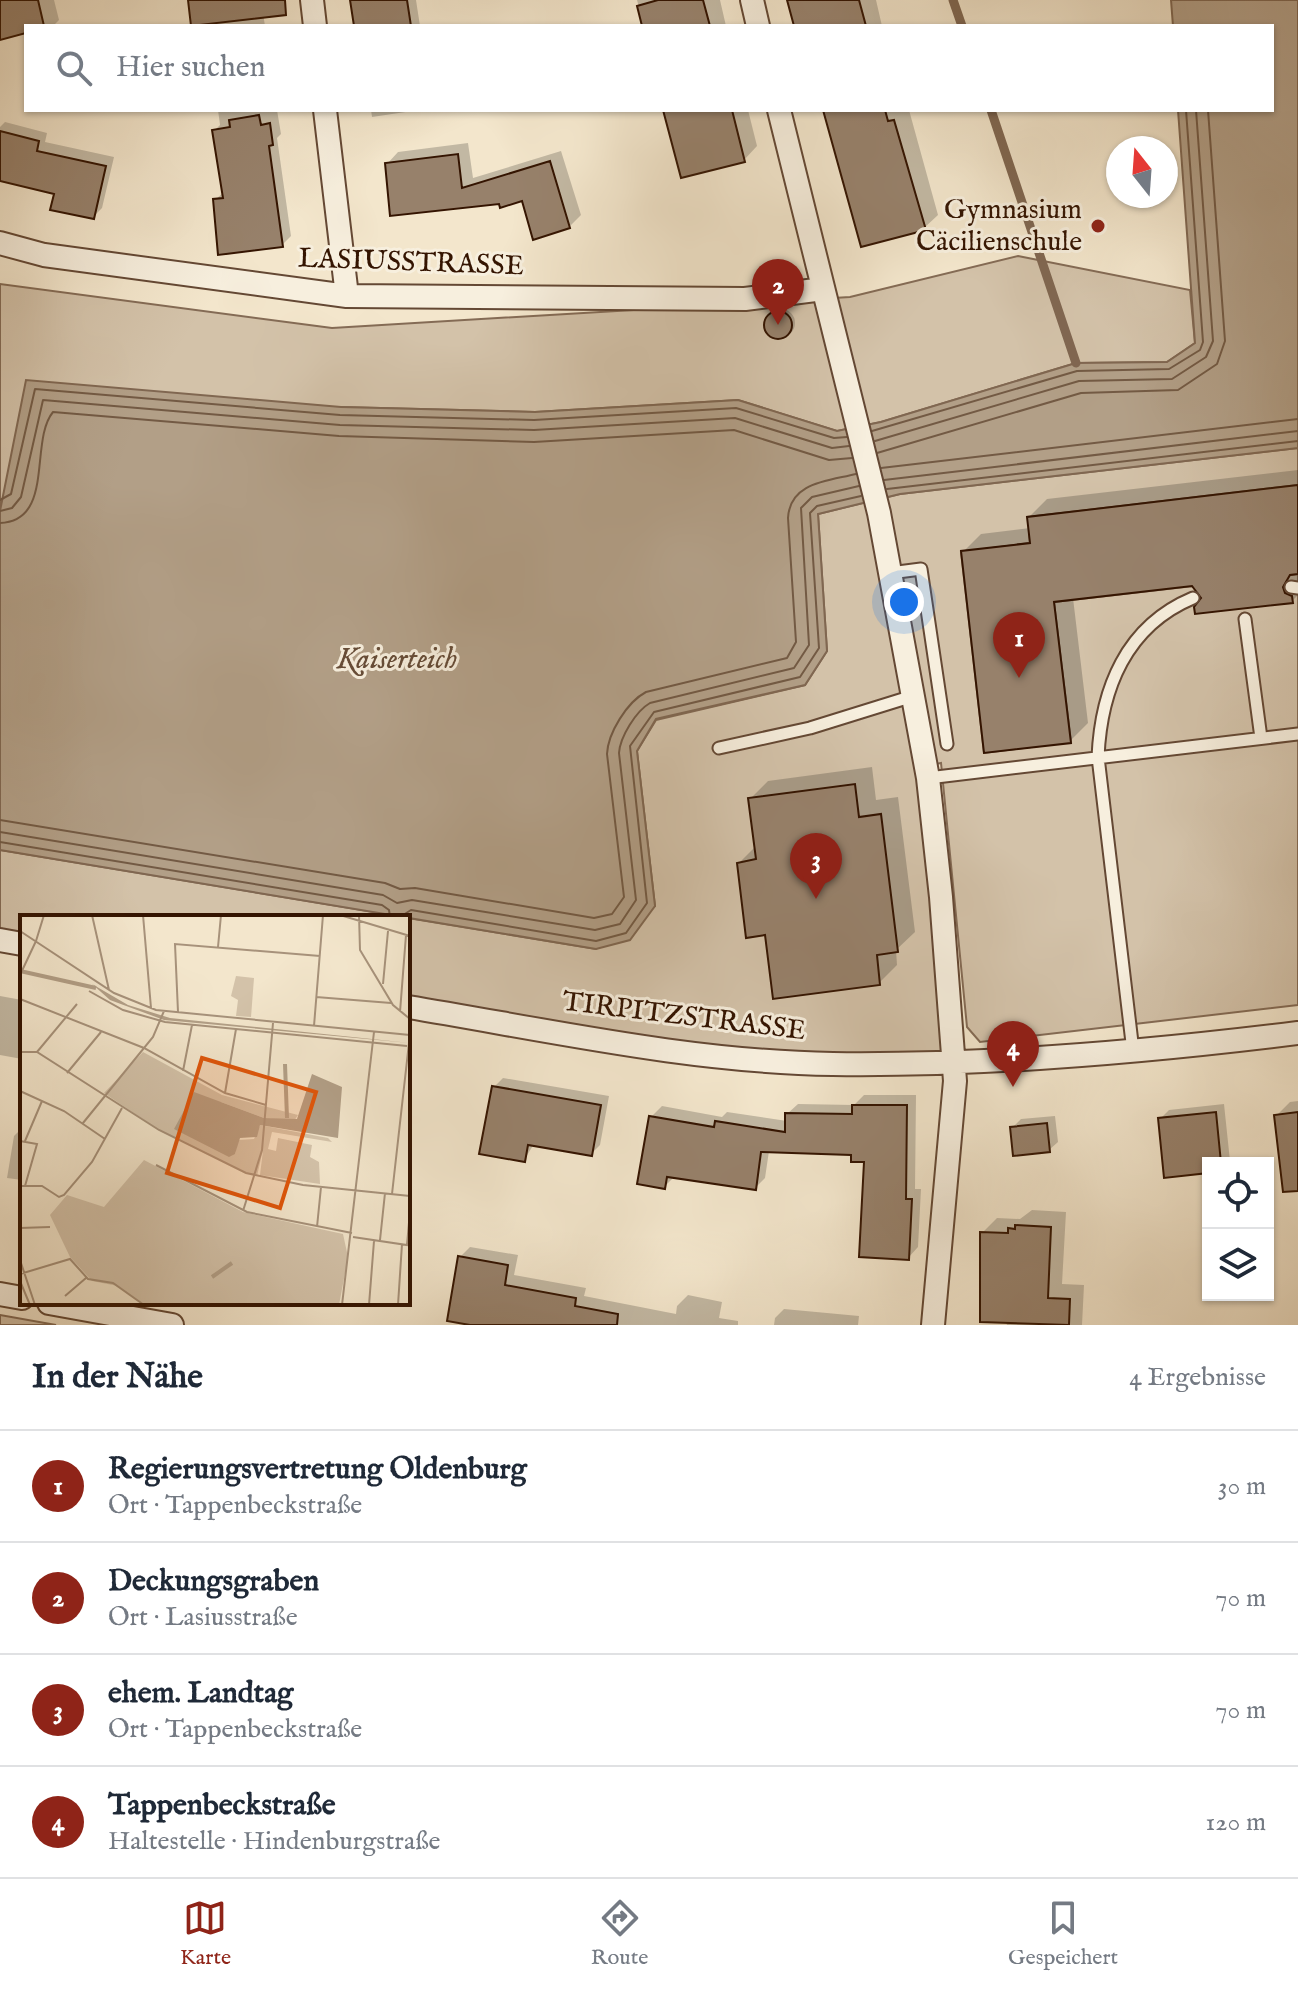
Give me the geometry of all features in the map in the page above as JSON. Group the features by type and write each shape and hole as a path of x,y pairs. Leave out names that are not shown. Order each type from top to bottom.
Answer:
{"street":[{"path":"312,0 315,24"},
{"path":"752,0 758,24"},
{"path":"325,112 347,296"},
{"path":"779,112 879,513 928,778 954,1062 933,1325"},
{"name":"LASIUSSTRASSE","path":"0,243 44,255 347,296 745,299 823,289"},
{"path":"0,940 20,944"},
{"name":"TIRPITZSTRASSE","path":"410,1007 732,1057 832,1064 954,1062 1133,1051 1298,1033"},
{"path":"0,1294 20,1298"},
{"path":"60,1305 172,1325"}],"lane":[{"path":"890,573 921,569 947,744"},
{"path":"1133,1051 1098,757 1100,719 1119,666 1158,618 1193,598"},
{"path":"1245,619 1261,738"},
{"path":"719,748 810,728 913,696"},
{"path":"928,778 1298,734"}],"shaded area":[{"path":"1018,256 1190,290 1195,343 1167,362 1076,363 881,422 837,431 738,400 535,412 341,407 0,511 0,284 332,328 850,297"},
{"path":"1298,448 1298,485 1028,517 1030,543 961,552 984,753 1071,742 1054,602 1298,574 1298,1005 980,1042 967,1027 941,763 926,766 954,1062 832,1064 410,1007 410,918 596,949 655,906 637,751 656,720 805,685 827,651 818,514 900,494"},
{"path":"0,850 392,915 20,915 20,944 0,940"},
{"path":"0,1315 56,1325 0,1325"}],"water":[{"name":"Kaiserteich","path":"1171,0 1298,0 1298,448 900,494 818,514 827,651 805,685 656,719 637,751 655,906 630,940 596,949 410,918 410,915 391,915 0,850 0,511 26,380 341,407 535,412 738,400 837,431 881,422 1076,363 1167,362 1195,343 1178,112 1274,112 1274,24 1173,24"}],"building":[{"path":"0,0 38,0 44,24 24,24 24,34 0,40"},
{"path":"188,0 285,0 286,15 191,24"},
{"path":"350,0 407,0 411,24 354,24"},
{"path":"658,0 703,0 709,24 642,24 637,6"},
{"path":"787,0 859,0 865,24 793,24"},
{"path":"664,112 732,112 745,162 681,178"},
{"path":"824,112 886,112 888,121 894,120 926,230 861,247"},
{"path":"259,115 261,125 270,123 273,145 269,146 283,247 218,255 213,199 223,198 212,130 230,127 229,120"},
{"path":"0,131 39,141 37,151 106,166 94,219 50,210 54,194 0,181"},
{"path":"458,154 462,188 550,161 570,228 533,240 522,201 500,208 499,204 390,216 385,163"},
{"path":"778,311 788,315 792,325 788,335 778,339 768,335 764,325 768,315"},
{"path":"1298,485 1298,574 1290,575 1283,587 1285,593 1292,596 1293,603 1195,614 1194,607 1201,598 1192,586 1054,602 1071,743 984,753 961,551 1030,543 1027,517"},
{"path":"855,784 859,817 881,814 898,952 877,955 880,985 773,999 765,935 746,938 737,863 756,859 748,798"},
{"path":"492,1086 601,1105 592,1156 528,1145 525,1162 479,1154"},
{"path":"852,1105 907,1105 906,1199 912,1199 909,1260 859,1257 864,1162 851,1162 851,1155 761,1152 756,1190 667,1177 665,1189 637,1184 649,1116 714,1127 715,1121 785,1132 785,1113 852,1114"},
{"path":"1216,1112 1220,1157 1202,1157 1202,1174 1164,1178 1158,1118"},
{"path":"1298,1112 1298,1191 1283,1192 1274,1115"},
{"path":"1047,1123 1050,1152 1013,1156 1010,1127"},
{"path":"1015,1225 1051,1227 1048,1298 1070,1299 1069,1325 980,1322 980,1232 1008,1233 1008,1228 1015,1229"},
{"path":"458,1256 508,1265 505,1285 576,1298 575,1306 618,1314 617,1325 470,1325 447,1321"}],"waterway":[{"path":"953,0 961,24"},
{"path":"992,112 1076,363"}],"place":[{"name":"Gymnasium Cäcilienschule","path":"1098,226"},
{"name":"Deckungsgraben","path":"778,325"},
{"name":"Regierungsvertretung Oldenburg","path":"1019,678"},
{"name":"ehem. Landtag","path":"816,899"},
{"name":"Tappenbeckstraße","path":"1013,1087"}]}
